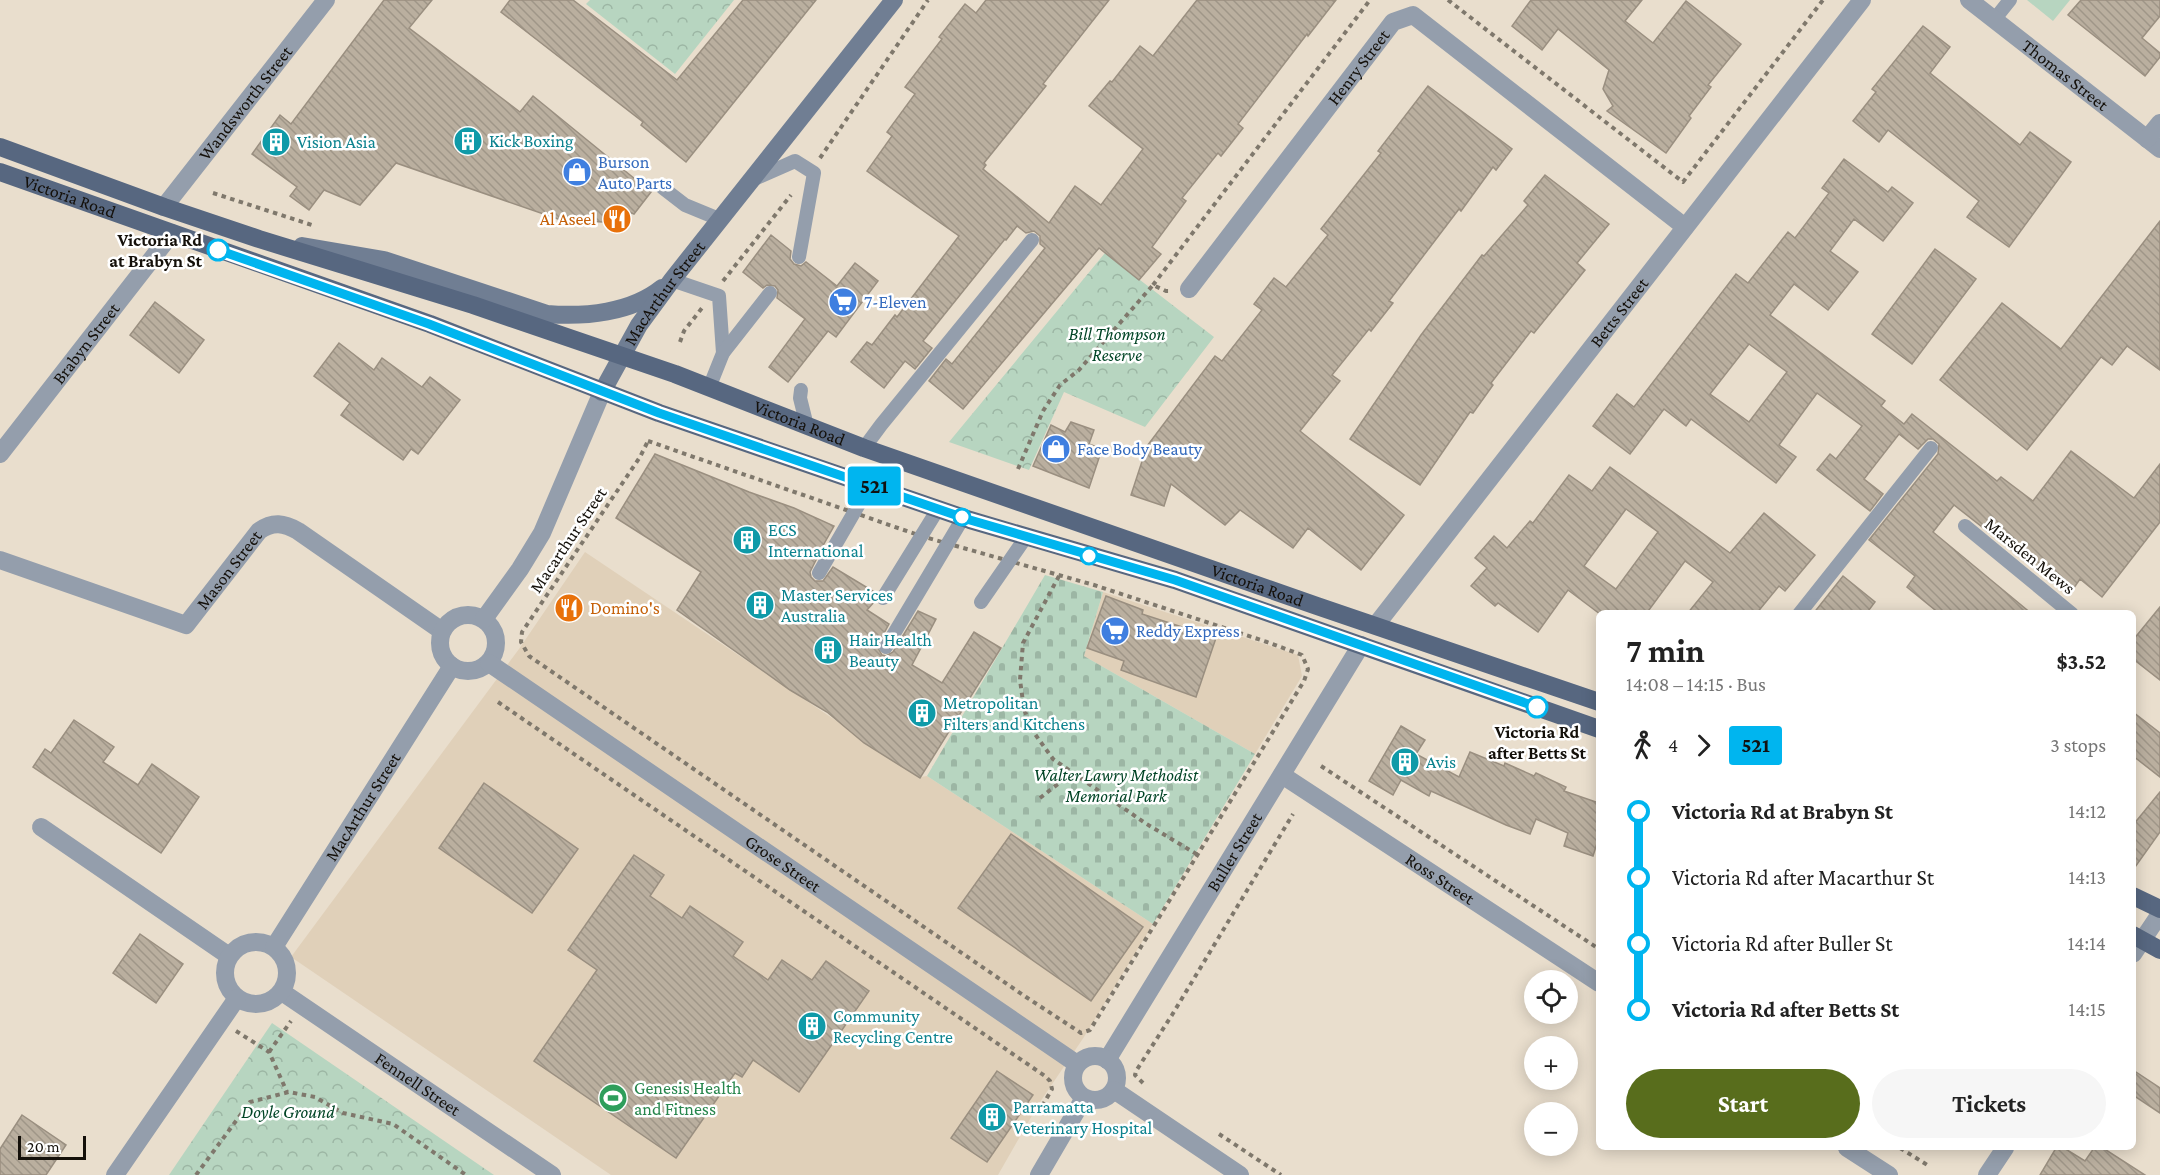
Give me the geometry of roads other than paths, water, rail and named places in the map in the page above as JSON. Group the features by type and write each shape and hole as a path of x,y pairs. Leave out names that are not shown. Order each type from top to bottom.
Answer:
{"main road":[{"name":"MacArthur Street","path":"602,392 639,325 672,280 748,181 822,93 894,0"},
{"name":"Victoria Road","path":"0,147 259,239 473,305 621,356 864,448 1596,701"},
{"name":"Victoria Road","path":"0,172 429,324 602,392 963,518 1175,580 1596,728"},
{"path":"259,239 384,260 547,314 607,312 642,300 672,280"},
{"path":"2136,897 2160,909"},
{"path":"2136,943 2160,950"}],"street":[{"name":"Wandsworth Street","path":"164,207 326,0"},
{"name":"Betts Street","path":"1376,625 1862,0"},
{"name":"Thomas Street","path":"1970,0 2154,144"},
{"name":"Henry Street","path":"1189,289 1393,22 1413,15 1685,227"},
{"path":"2154,144 2160,123"},
{"name":"Brabyn Street","path":"0,454 172,234"},
{"name":"MacArthur Street","path":"484,619 520,569 542,533 602,392"},
{"name":"Mason Street","path":"0,560 186,625 259,531 276,523 284,524 298,531 442,632"},
{"path":"475,615 484,619 496,635 497,645 494,655 481,669 461,671 445,660 441,651 442,632 456,617 475,615"},
{"name":"Buller Street","path":"1107,1060 1361,645"},
{"name":"Grose Street","path":"489,663 1077,1064"},
{"name":"MacArthur Street","path":"274,947 452,666"},
{"name":"Ross Street","path":"1282,775 1596,981"},
{"path":"41,827 229,956"},
{"path":"2136,943 2160,914"},
{"path":"250,942 266,943 274,947 286,963 286,983 282,992 266,1003 256,1005 237,998 226,984 224,974 229,956 235,949 250,942"},
{"name":"Fennell Street","path":"282,992 552,1175"},
{"path":"116,1175 237,998"},
{"path":"1094,1056 1113,1064 1117,1077 1114,1090 1104,1099 1084,1098 1075,1089 1073,1083 1077,1064 1094,1056"},
{"path":"1114,1090 1240,1175"},
{"path":"1039,1175 1084,1098"},
{"path":"1850,1150 1889,1175"},
{"path":"1987,1175 2004,1150"}],"lane":[{"path":"1995,20 2010,0"},
{"path":"748,181 795,161 814,173 799,257"},
{"path":"663,188 684,205 719,219"},
{"path":"864,448 1032,240"},
{"path":"672,280 719,296 723,353"},
{"path":"709,388 723,353 770,293"},
{"path":"801,390 800,398 807,426"},
{"path":"1802,610 1931,448"},
{"path":"819,573 870,485"},
{"path":"883,598 938,509"},
{"path":"886,646 963,518"},
{"name":"Marsden Mews","path":"1965,526 2067,610"},
{"path":"981,602 1026,537"}],"place":[{"name":"Kick Boxing","path":"468,141"},
{"name":"Vision Asia","path":"276,142"},
{"name":"Burson Auto Parts","path":"577,172"},
{"name":"Al Aseel","path":"617,219"},
{"name":"Victoria Rd at Brabyn St","path":"218,250"},
{"name":"7-Eleven","path":"843,302"},
{"name":"Face Body Beauty","path":"1056,449"},
{"name":"ECS International","path":"747,540"},
{"name":"Master Services Australia","path":"760,605"},
{"name":"Domino's","path":"569,608"},
{"name":"Reddy Express","path":"1115,631"},
{"name":"Hair Health Beauty","path":"828,650"},
{"name":"Victoria Rd after Betts St","path":"1537,707"},
{"name":"Metropolitan Filters and Kitchens","path":"922,713"},
{"name":"Avis","path":"1405,762"},
{"name":"Community Recycling Centre","path":"812,1026"},
{"name":"Genesis Health and Fitness","path":"613,1098"},
{"name":"Parramatta Veterinary Hospital","path":"992,1117"}],"park label":[{"name":"Bill Thompson Reserve","path":"1117,344"},
{"name":"Walter Lawry Methodist Memorial Park","path":"1116,785"},
{"name":"Doyle Ground","path":"288,1112"}]}
